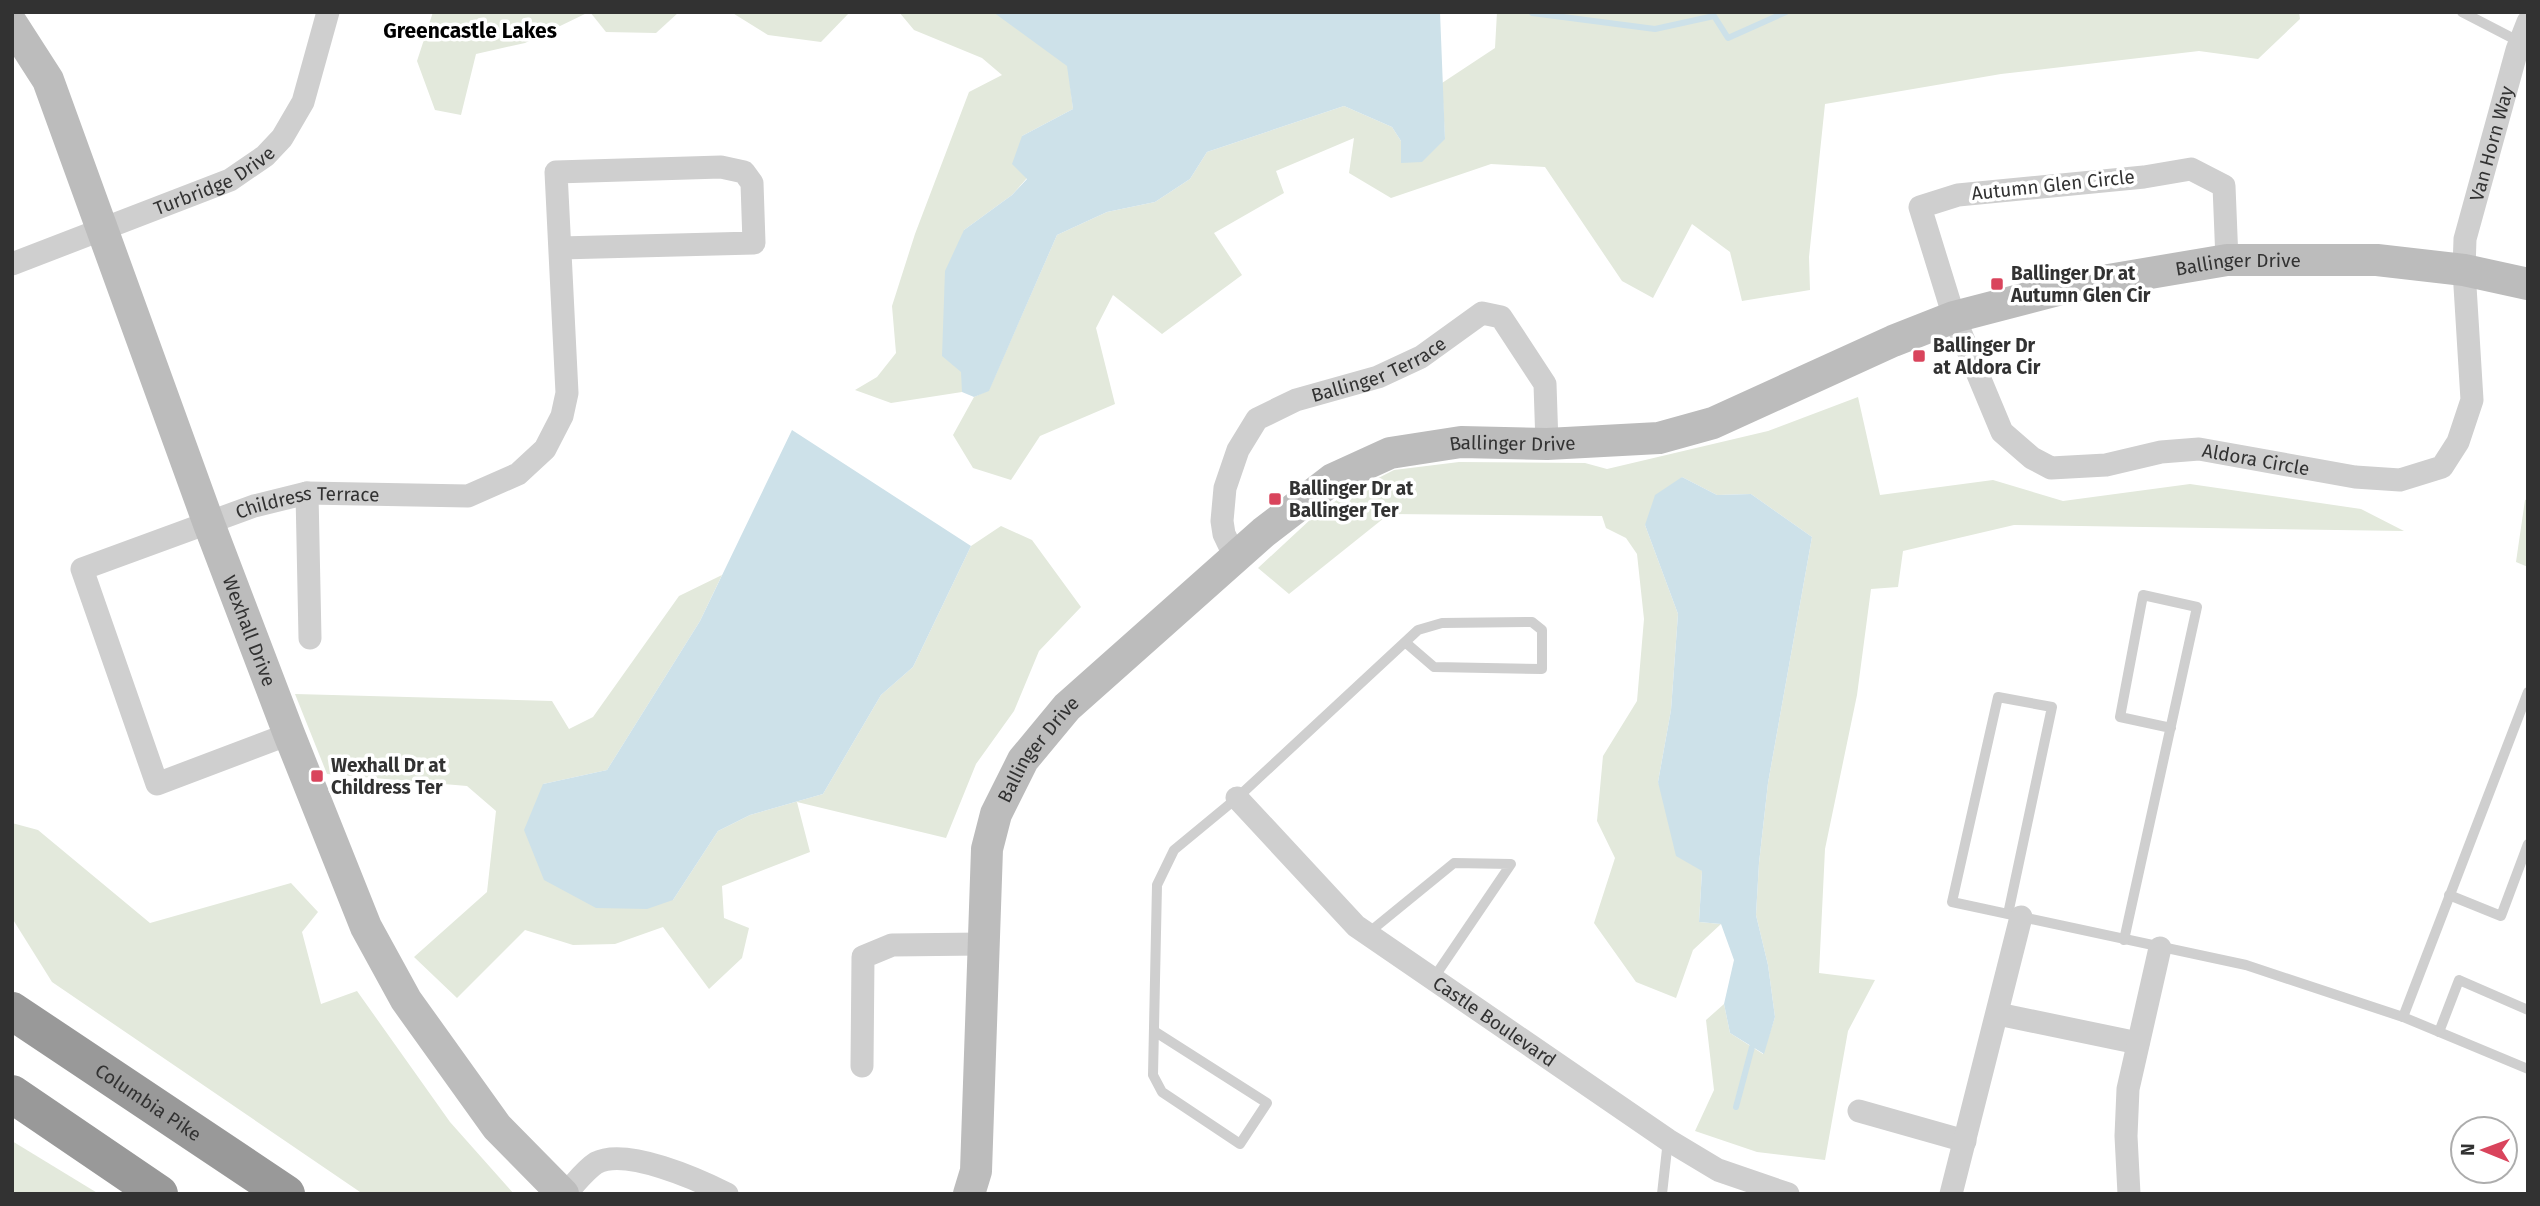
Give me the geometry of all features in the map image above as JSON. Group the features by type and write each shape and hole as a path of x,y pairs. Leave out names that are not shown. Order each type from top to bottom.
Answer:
{"highway":[{"name":"Columbia Pike","path":"12,1011 286,1194"},
{"path":"12,1094 159,1194"}],"street":[{"name":"Turbridge Drive","path":"12,264 230,180 265,156 282,138 303,102 328,12"},
{"name":"Wexhall Drive","path":"12,24 48,80 209,524 366,927 406,1000 497,1127 564,1194"},
{"name":"Van Horn Way","path":"2464,270 2465,239 2524,32"},
{"name":"Childress Terrace","path":"289,734 157,784 82,569 254,506 307,493 468,496 518,474 545,449 562,416 567,393 559,248 556,172 721,167 744,173 752,183 754,243 559,248"},
{"name":"Autumn Glen Circle","path":"1954,317 1920,207 1958,195 2144,177 2191,169 2224,186 2227,260"},
{"name":"Ballinger Drive","path":"969,1194 976,1171 987,849 996,814 1023,760 1067,707 1235,557 1333,479 1390,453 1461,442 1547,444 1659,438 1713,423 1893,341 1954,317 2073,286 2227,260 2377,260 2464,270 2528,284"},
{"name":"Aldora Circle","path":"1954,317 2002,432 2032,458 2052,468 2106,465 2161,452 2199,449 2355,477 2400,480 2442,467 2458,442 2472,400 2464,270"},
{"name":"Ballinger Terrace","path":"1235,557 1224,534 1222,521 1225,488 1238,450 1257,419 1296,400 1378,377 1421,357 1482,313 1501,317 1545,384 1547,444"},
{"path":"307,493 310,638"},
{"name":"Castle Boulevard","path":"1237,798 1356,926 1367,934 1668,1140 1718,1170 1788,1194"},
{"path":"1951,1194 1998,1014 2015,916"},
{"path":"862,1066 863,957 892,945 982,944"},
{"path":"2129,1194 2126,1136 2128,1089 2160,947"},
{"path":"1998,1014 2138,1043"},
{"path":"1859,1111 1965,1141"},
{"path":"564,1194 597,1163 617,1158 680,1171 727,1194"}],"lane":[{"path":"2462,12 2524,32"},
{"path":"2124,940 2171,728 2197,607 2143,595 2120,717 2171,728"},
{"path":"1154,1031 1267,1103 1240,1144 1162,1092 1153,1075 1157,885 1174,850 1237,798 1418,629 1442,623 1532,622 1542,631 1542,669 1434,667 1405,642"},
{"path":"2403,1017 2528,692"},
{"path":"2015,916 2052,707 1998,697 1952,902 2015,916 2124,940 2246,965 2403,1017 2528,1069"},
{"path":"2449,895 2501,916 2528,844"},
{"path":"1367,934 1454,863 1511,864 1433,979"},
{"path":"2439,1032 2459,981 2528,1010"},
{"path":"1662,1194 1668,1140"}],"shaded area":[{"path":"433,12 589,12 525,43 476,54 461,115 435,110 417,61"},
{"path":"590,12 679,12 656,33 606,32"},
{"path":"731,12 850,12 821,42 768,35"},
{"path":"899,12 999,14 1068,66 1073,109 1022,136 1027,178 1012,195 964,230 962,392 891,403 855,390 877,377 896,353 892,306 915,234 969,92 1002,75 982,58 914,30"},
{"path":"993,12 1440,12 1445,139 1422,162 1401,163 1401,141 1392,127 1344,106 1207,152 1190,179 1155,202 1107,212 1057,235 989,391 974,397 962,392 961,372 942,356 945,271 964,230 1012,195 1027,179 1012,164 1022,136 1073,109 1067,66"},
{"path":"1497,12 2299,12 2300,19 2258,59 2199,51 2001,74 1825,104 1809,257 1810,290 1742,301 1730,252 1692,224 1653,298 1622,281 1545,167 1491,164 1391,198 1349,173 1354,138 1276,171 1284,193 1214,233 1242,275 1162,334 1113,295 1096,328 1115,404 1040,436 1011,480 973,468 953,435 974,397 989,390 1057,235 1107,212 1155,202 1190,179 1207,152 1344,106 1392,127 1401,141 1445,139 1442,83 1495,48"},
{"path":"1858,397 1880,495 1993,480 2063,501 2190,484 2361,509 2404,531 2014,525 1903,551 1898,587 1871,589 1857,695 1825,849 1819,973 1875,980 1848,1031 1825,1160 1757,1152 1695,1131 1714,1090 1706,1020 1724,1004 1730,1033 1763,1054 1775,1017 1768,965 1756,915 1759,863 1768,783 1812,537 1751,494 1717,495 1682,477 1645,525 1678,614 1671,710 1658,782 1702,871 1699,922 1721,924 1693,950 1676,998 1636,982 1594,923 1615,858 1597,821 1603,756 1637,701 1644,619 1637,554 1626,538 1606,528 1602,516 1389,514 1289,594 1258,568 1312,518 1341,497 1394,470 1459,462 1585,463 1607,469 1768,431"},
{"path":"792,430 971,546 913,667 881,695 823,794 750,815 718,831 673,900 647,909 596,908 544,880 524,830 543,784 607,770 700,621"},
{"path":"1682,477 1717,495 1751,494 1812,537 1768,783 1759,863 1756,915 1768,965 1775,1017 1764,1054 1730,1033 1724,1004 1734,960 1721,924 1699,922 1702,871 1676,856 1658,782 1671,710 1678,614 1645,525 1655,495"},
{"path":"2528,499 2528,567 2516,562 2525,500"},
{"path":"1001,526 1032,540 1081,607 1039,651 1014,711 976,764 946,838 797,802 810,852 722,886 724,918 749,928 742,958 709,989 663,927 615,944 573,945 525,930 457,998 414,957 487,892 496,811 467,786 327,774 295,694 552,701 569,729 593,717 679,596 722,575 700,621 607,770 543,784 673,900 718,831 750,815 823,794 881,695 913,667 971,546"},
{"path":"12,823 38,830 150,923 291,883 318,912 302,932 321,1004 357,991 450,1122 514,1194 363,1194 52,982 12,918"},
{"path":"12,1141 99,1194 12,1194"}],"waterway":[{"path":"1532,13 1655,29 1714,16 1728,38 1786,12"},
{"path":"1736,1107 1752,1047"}],"place":[{"name":"Ballinger Dr at Autumn Glen Cir","path":"1997,284"},
{"name":"Ballinger Dr at Aldora Cir","path":"1919,356"},
{"name":"Ballinger Dr at Ballinger Ter","path":"1275,499"},
{"name":"Wexhall Dr at Childress Ter","path":"317,776"}],"district":[{"name":"Greencastle Lakes","path":"470,31"}]}
